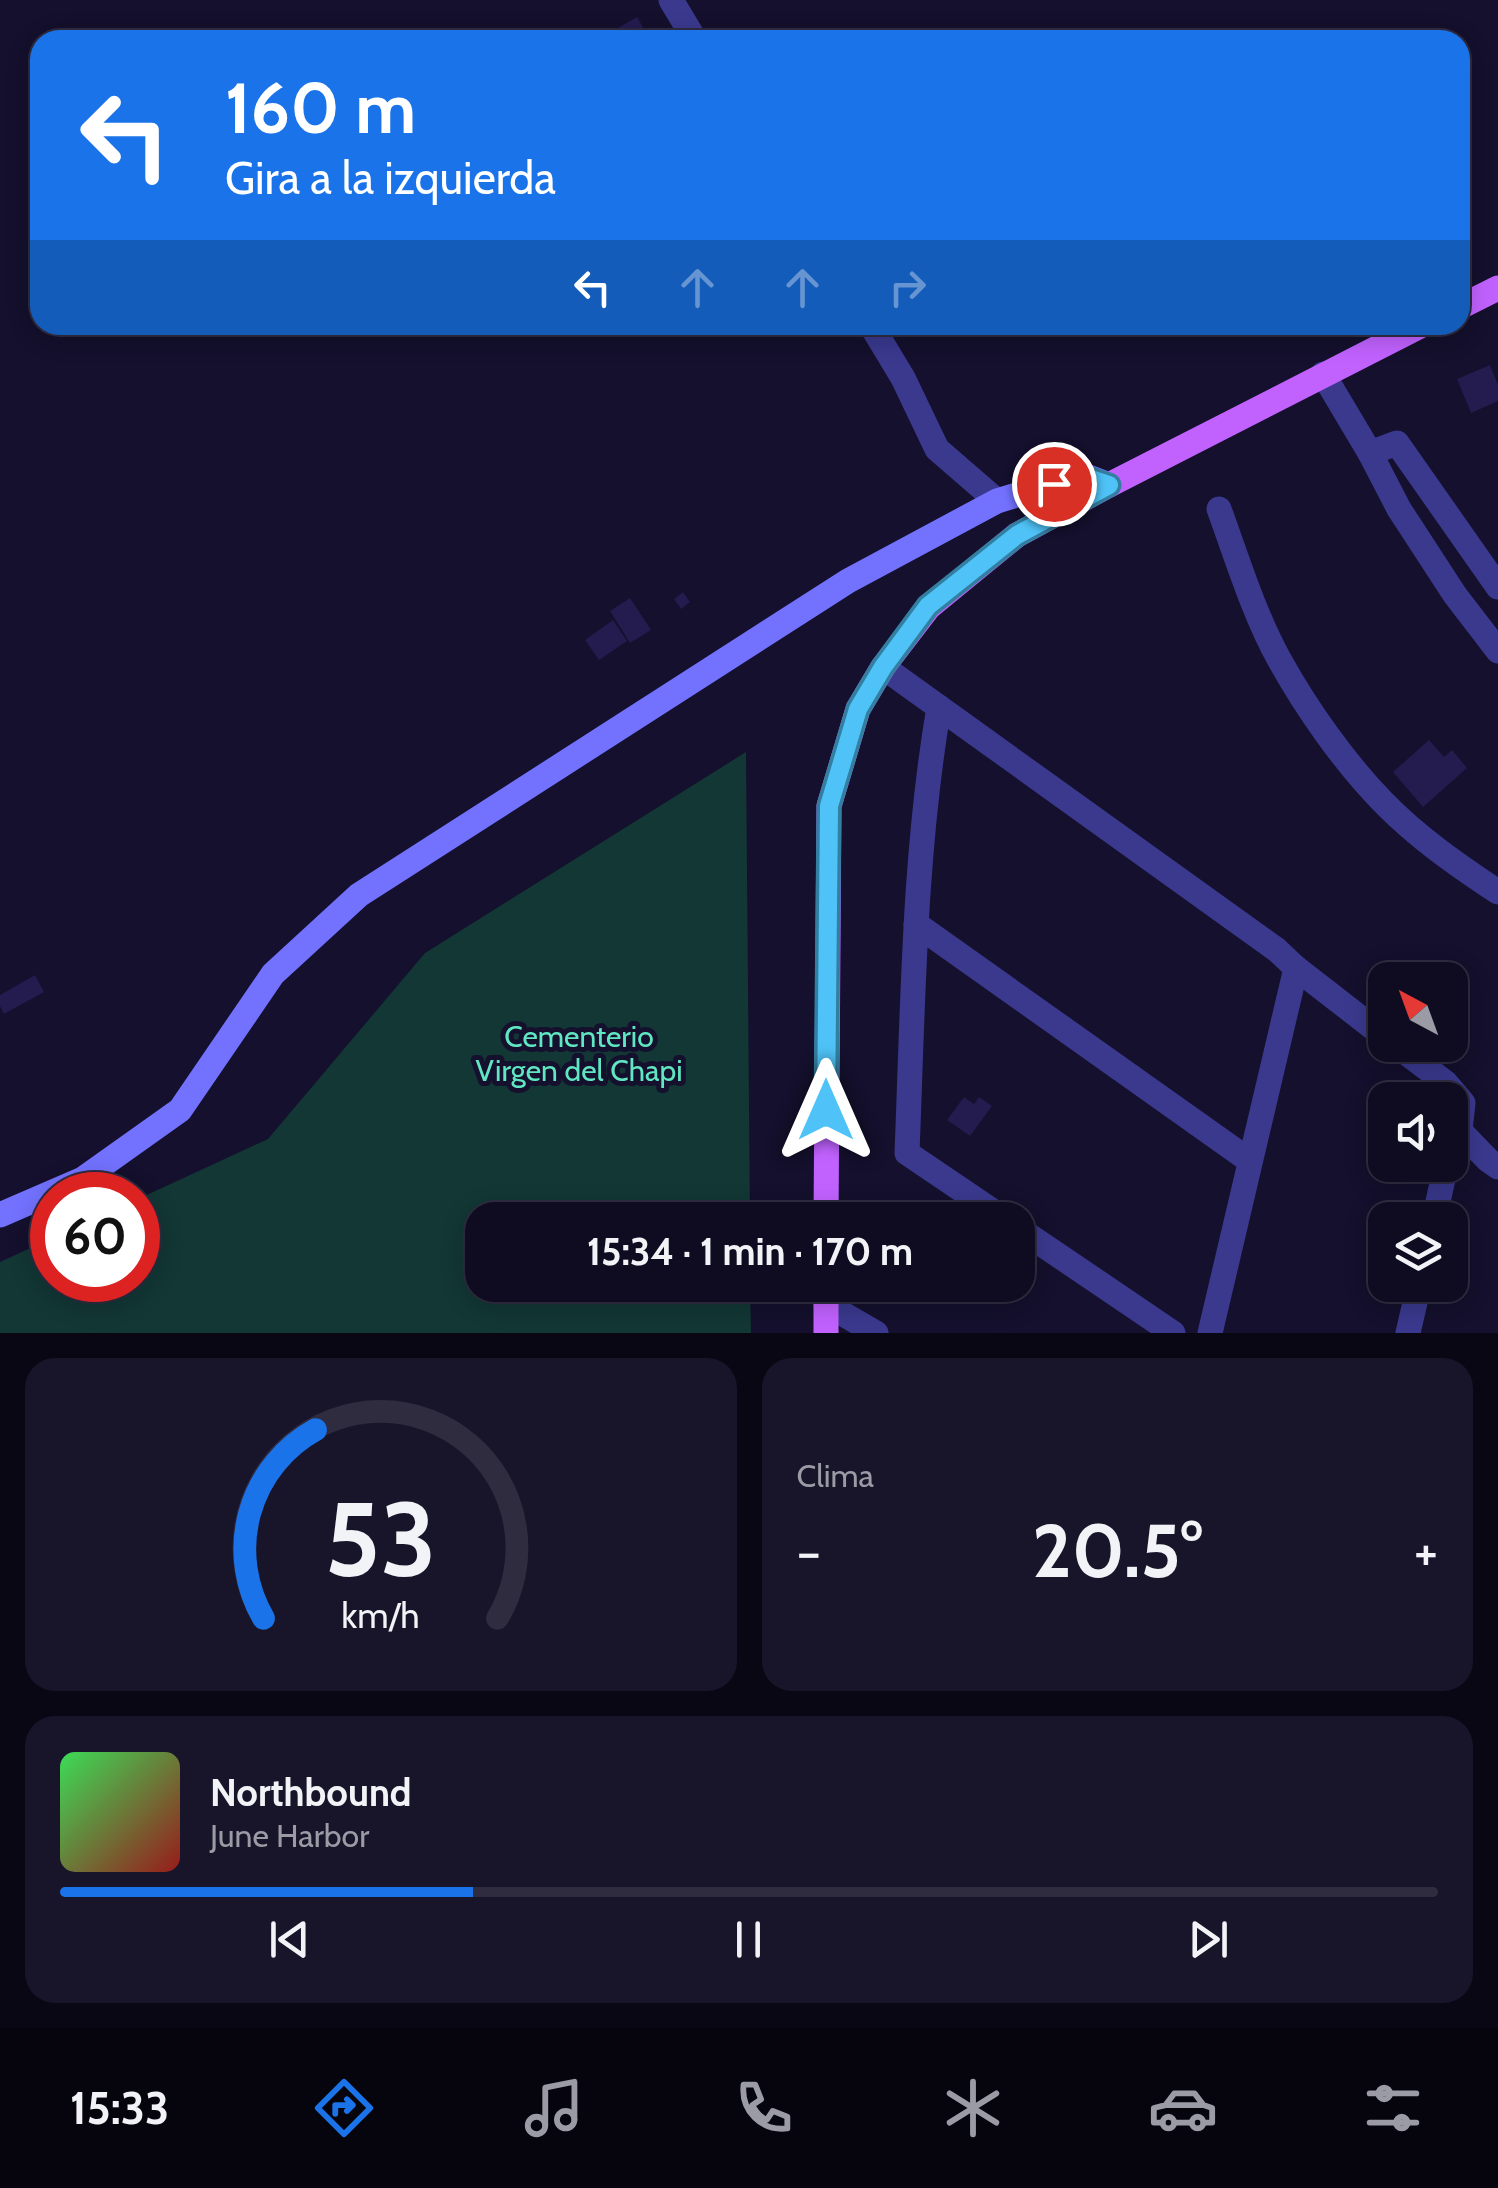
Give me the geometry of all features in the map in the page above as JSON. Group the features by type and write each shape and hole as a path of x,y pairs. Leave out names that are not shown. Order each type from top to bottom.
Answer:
{"main road":[{"path":"1470,301 1498,288"},
{"path":"826,1202 829,806 858,709 883,667 928,606 1017,535 1402,335"},
{"path":"826,1302 826,1333"}],"street":[{"path":"670,0 689,30"},
{"path":"876,335 903,378 937,449 996,501"},
{"path":"1323,374 1399,510 1455,595 1498,651"},
{"path":"1370,453 1397,443 1498,587"},
{"path":"0,1215 83,1178 180,1110 273,974 359,895 848,581 996,501 1082,476 1109,485"},
{"path":"1219,509 1278,658 1328,736 1382,802 1448,859 1498,892"},
{"path":"883,667 1277,950 1368,1024"},
{"path":"939,707 916,924 907,1153 979,1202"},
{"path":"916,924 1250,1161"},
{"path":"1210,1333 1296,968"},
{"path":"1418,1062 1443,1082"},
{"path":"1468,1139 1498,1167"},
{"path":"1035,1240 1173,1333"},
{"path":"836,1302 876,1333"},
{"path":"1408,1333 1415,1302"}],"green space":[{"name":"Cementerio Virgen del Chapi","path":"746,752 750,1202 465,1202 465,1302 750,1302 751,1333 0,1333 0,1262 30,1248 30,1302 160,1302 160,1189 268,1139 425,953"}],"building":[{"path":"637,17 644,30 614,30"},
{"path":"1490,365 1498,385 1498,401 1471,413 1457,379"},
{"path":"683,592 690,602 681,609 674,599"},
{"path":"630,598 651,630 630,643 610,611"},
{"path":"613,620 627,641 599,660 585,640"},
{"path":"1429,740 1444,757 1452,750 1467,768 1423,807 1393,772"},
{"path":"35,975 44,992 4,1014 0,995"},
{"path":"964,1097 974,1104 979,1097 992,1106 970,1136 947,1120"}],"route":[{"path":"826,1110 829,806 858,709 928,606 1017,535 1109,485 1082,476 1054,484"}]}
